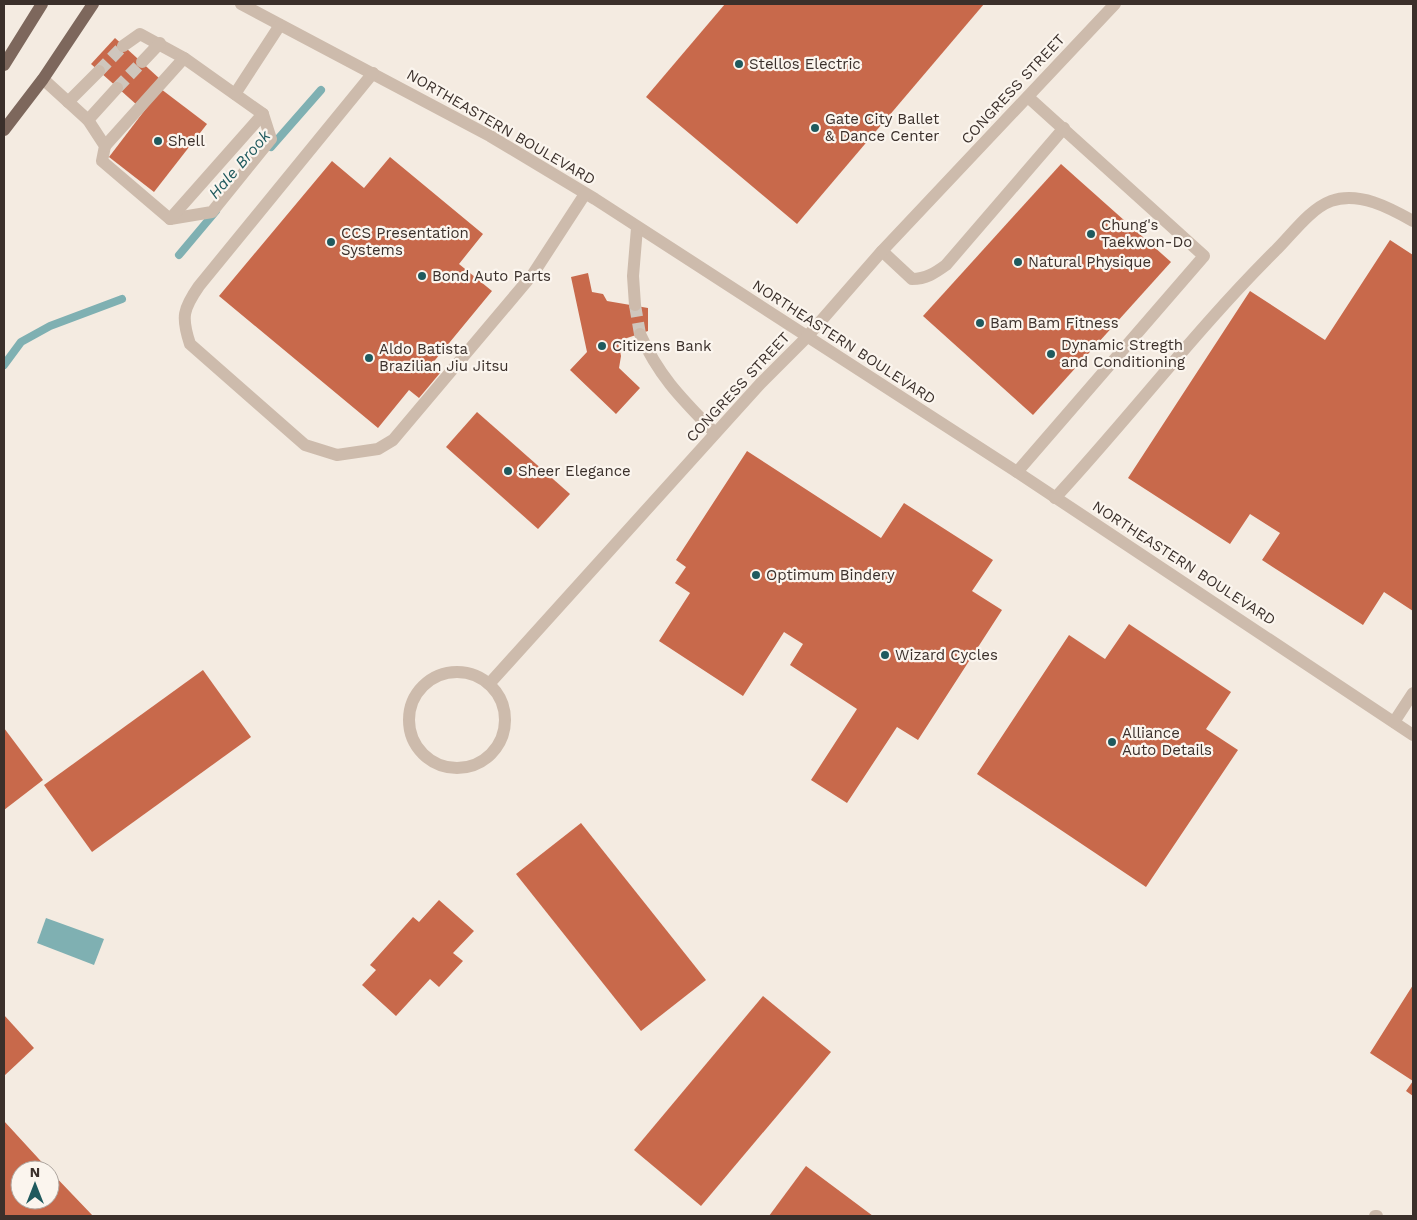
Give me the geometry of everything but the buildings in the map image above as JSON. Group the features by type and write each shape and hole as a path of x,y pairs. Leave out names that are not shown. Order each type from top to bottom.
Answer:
{"main road":[{"path":"4,65 42,4"},
{"path":"4,130 43,79 93,4"}],"street":[{"name":"NORTHEASTERN BOULEVARD","path":"241,4 490,136 586,194 806,338 1017,472 1413,735"},
{"name":"CONGRESS STREET","path":"489,684 715,433 806,338 882,252 1115,4"},
{"path":"235,94 280,25"},
{"path":"123,46 140,34 160,43 184,58 263,114 271,139 212,212 170,219 102,161 104,146 184,58"},
{"path":"142,62 160,43"},
{"path":"68,102 99,70"},
{"path":"373,73 198,286 186,305 183,325 190,344 305,445 336,455 378,449 393,440 533,274 586,194"},
{"path":"43,79 88,120 104,146"},
{"path":"88,120 118,88"},
{"path":"1017,472 1204,256 1028,97"},
{"path":"170,219 263,114"},
{"path":"882,252 912,279 929,276 937,272 1064,128"},
{"path":"1055,498 1120,428 1248,277 1311,215 1332,201 1357,198 1389,208 1413,221"},
{"path":"635,305 633,276 637,228"},
{"path":"640,334 652,361 671,388 715,433"},
{"path":"457,671 471,674 489,684 499,697 504,714 502,737 492,752 474,765 457,768 442,766 423,754 411,735 408,720 410,706 420,688 436,676 457,671"},
{"path":"1394,722 1413,693"}],"water":[{"path":"46,918 104,939 94,965 37,943"}],"waterway":[{"name":"Hale Brook","path":"271,147 321,90"},
{"name":"Hale Brook","path":"179,255 216,211"},
{"name":"Hale Brook","path":"4,365 21,342 50,326 122,299"}],"tunnel":[{"path":"99,71 123,46"},
{"path":"117,88 142,62"},
{"path":"635,305 640,334"}],"place":[{"name":"Stellos Electric","path":"739,64"},
{"name":"Gate City Ballet & Dance Center","path":"815,128"},
{"name":"Shell","path":"158,141"},
{"name":"Chung's Taekwon-Do","path":"1091,234"},
{"name":"CCS Presentation Systems","path":"331,242"},
{"name":"Natural Physique","path":"1018,262"},
{"name":"Bond Auto Parts","path":"422,276"},
{"name":"Bam Bam Fitness","path":"980,323"},
{"name":"Citizens Bank","path":"602,346"},
{"name":"Dynamic Stregth and Conditioning","path":"1051,354"},
{"name":"Aldo Batista Brazilian Jiu Jitsu","path":"369,358"},
{"name":"Sheer Elegance","path":"508,471"},
{"name":"Optimum Bindery","path":"756,575"},
{"name":"Wizard Cycles","path":"885,655"},
{"name":"Alliance Auto Details","path":"1112,742"}]}
